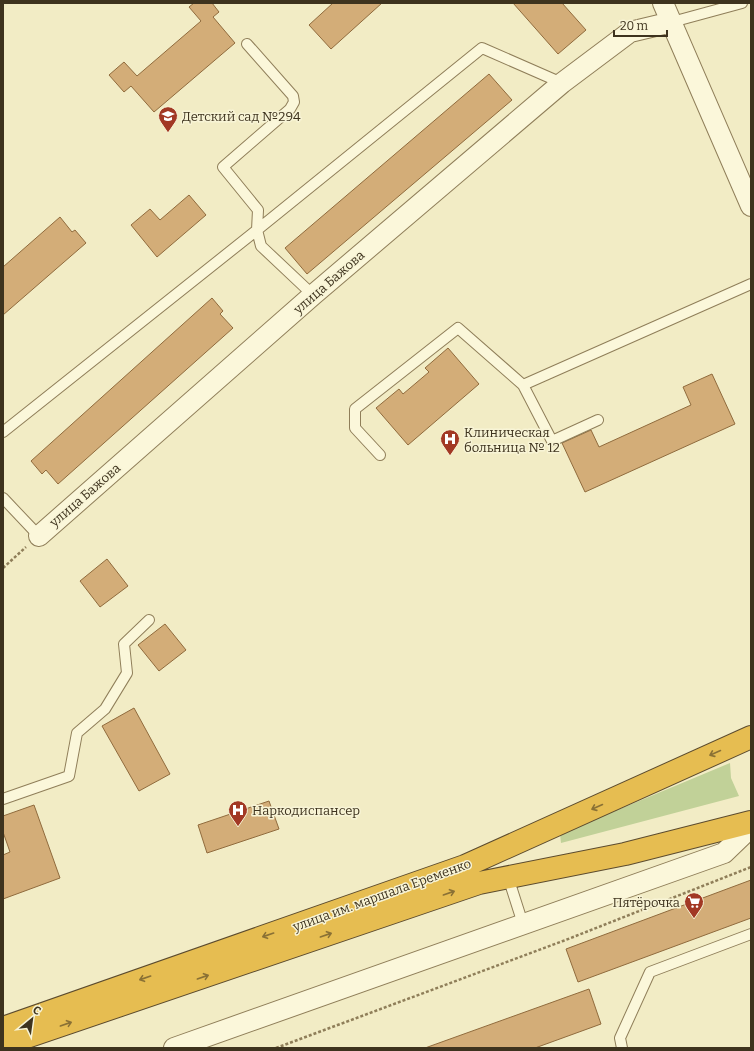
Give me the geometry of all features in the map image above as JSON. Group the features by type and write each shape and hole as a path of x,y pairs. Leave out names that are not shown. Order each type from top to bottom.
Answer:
{"highway":[{"name":"улица им. маршала Еременко","path":"3,1028 465,866 751,737"},
{"name":"улица им. маршала Еременко","path":"3,1046 471,886 508,877 626,854 751,822"}],"street":[{"path":"663,3 751,206"},
{"name":"улица Бажова","path":"39,536 313,295 562,83 630,32 672,22"},
{"path":"174,1048 724,853 751,827"}],"lane":[{"path":"672,22 742,3"},
{"path":"247,44 293,96 294,102 290,109 223,167 258,210 257,230 261,246 313,295"},
{"path":"3,432 257,230 482,48 562,83"},
{"path":"523,385 751,284"},
{"path":"380,455 355,428 356,408 458,328 523,385 552,441 598,420"},
{"path":"3,498 39,536"},
{"path":"3,799 68,776 76,732 105,709 127,673 124,644 149,620"},
{"path":"508,877 523,924"},
{"path":"622,1048 620,1038 650,972 751,934"}],"path":[{"name":"улица Бажова","path":"3,568 39,536"},
{"path":"276,1048 563,941 751,867"}],"green space":[{"path":"730,763 731,778 739,796 561,843 560,834"}],"building":[{"path":"194,3 212,3 219,12 213,17 235,43 154,112 131,86 124,92 109,75 124,62 137,76 201,21 189,7"},
{"path":"333,3 382,3 331,49 309,25"},
{"path":"513,3 562,3 586,30 558,54"},
{"path":"489,74 512,100 307,274 285,248"},
{"path":"189,195 206,215 157,257 131,225 150,209 160,220"},
{"path":"60,217 72,232 75,230 86,243 3,315 3,267"},
{"path":"212,298 223,311 220,314 233,328 58,484 46,470 42,474 31,461"},
{"path":"448,348 479,384 408,445 376,408 399,389 403,394 429,372 425,368"},
{"path":"712,374 735,424 585,492 562,443 591,430 599,447 691,405 683,387"},
{"path":"107,559 128,586 100,607 80,581"},
{"path":"165,624 186,650 159,671 138,645"},
{"path":"134,708 170,774 139,791 102,726"},
{"name":"Наркодиспансер","path":"269,801 279,829 207,853 198,825"},
{"path":"34,805 60,878 3,899 3,855 10,852 3,832 3,816"},
{"path":"751,880 751,918 578,982 566,949"},
{"path":"589,989 601,1024 535,1048 425,1048"}],"place":[{"name":"Детский сад №294","path":"168,133"},
{"name":"Клиническая больница № 12","path":"450,456"},
{"name":"Наркодиспансер","path":"238,827"},
{"name":"Пятёрочка","path":"694,919"}]}
